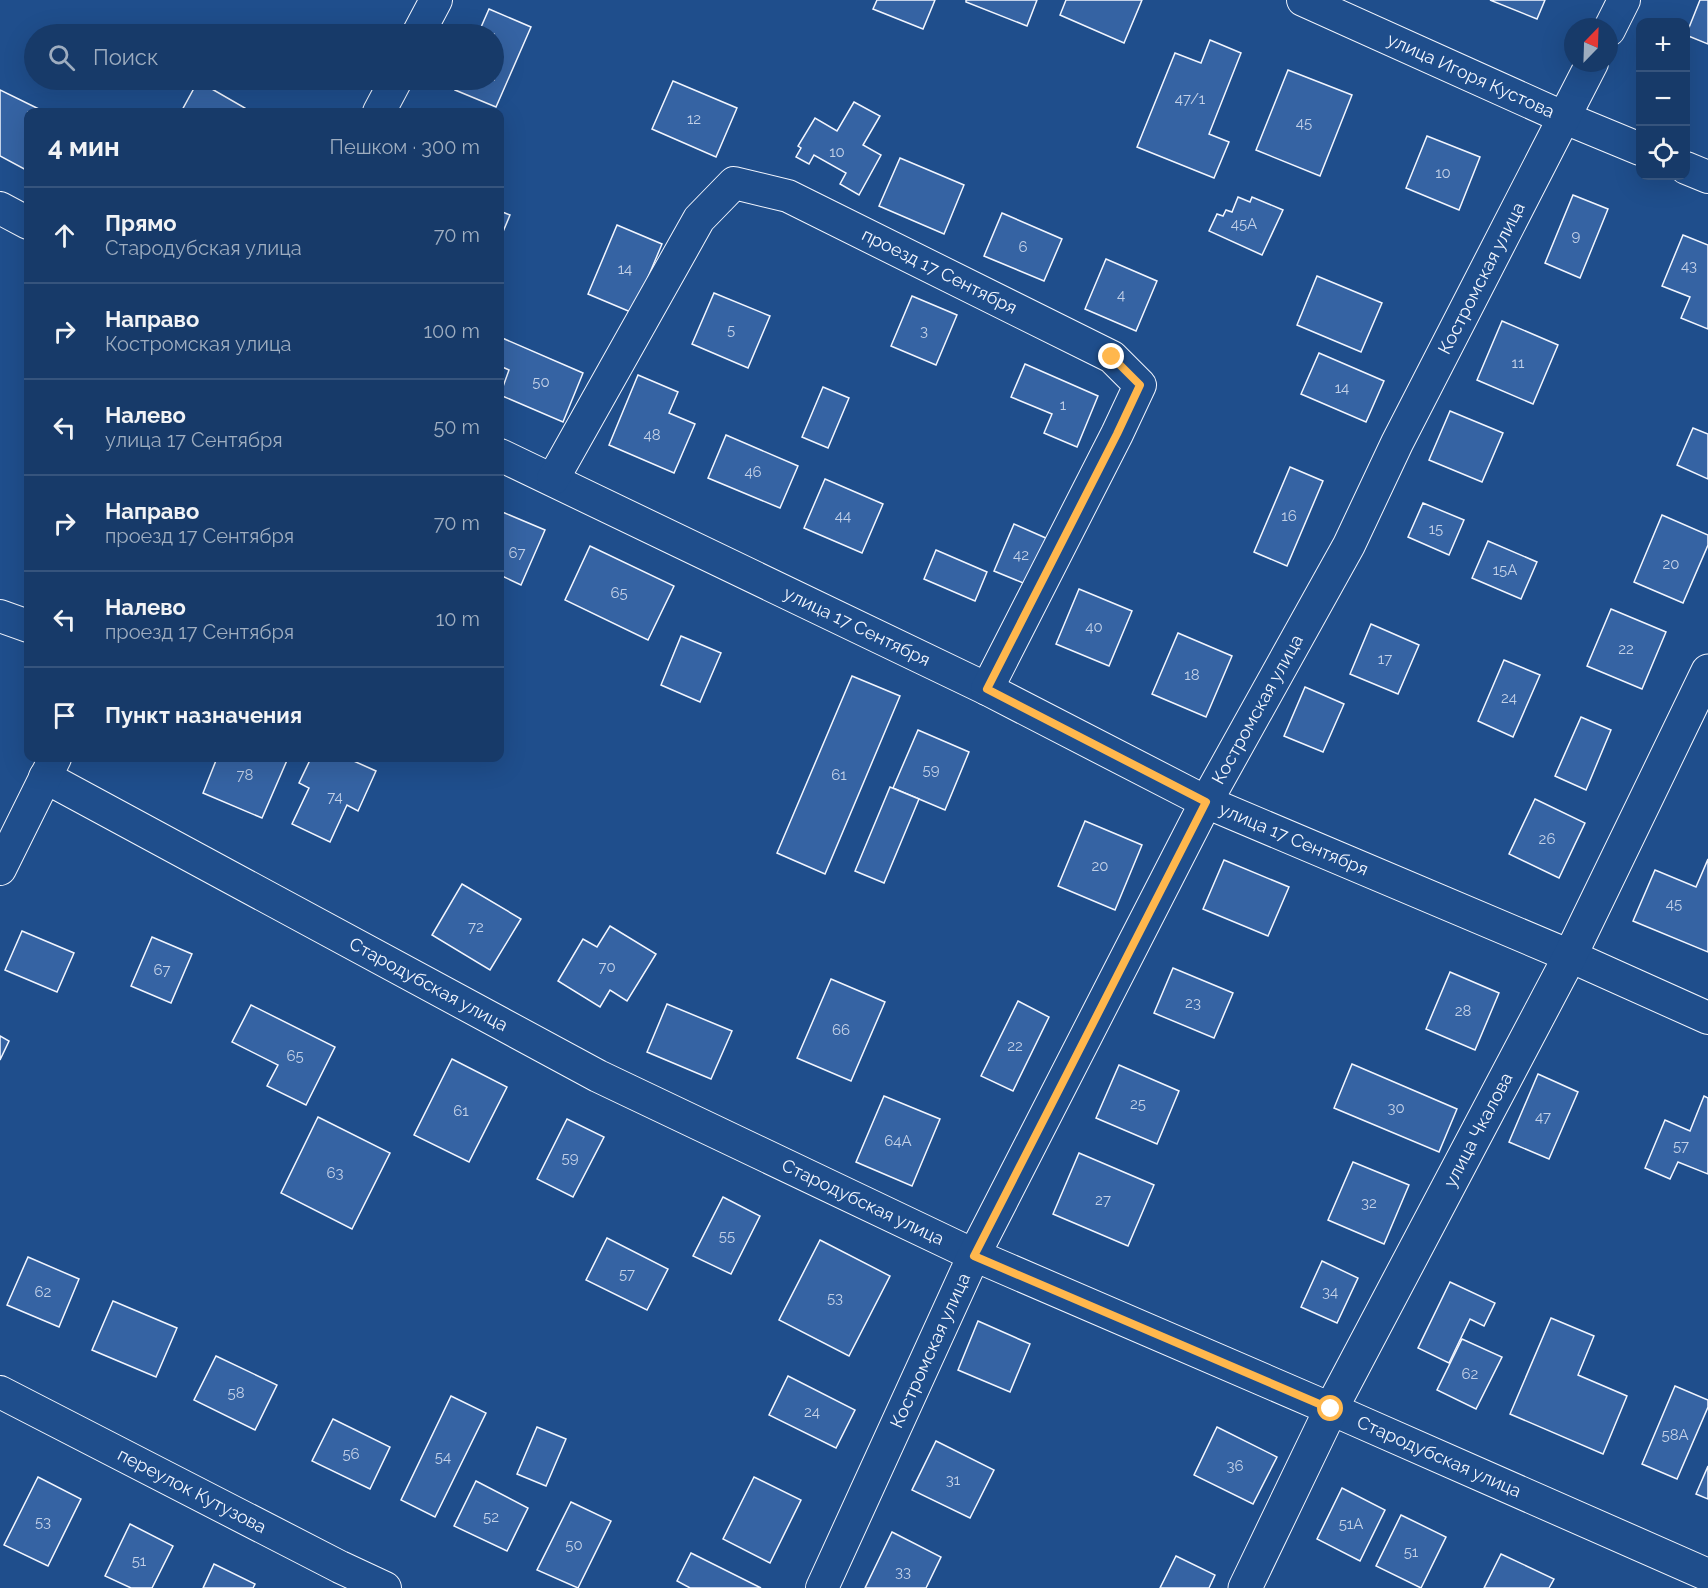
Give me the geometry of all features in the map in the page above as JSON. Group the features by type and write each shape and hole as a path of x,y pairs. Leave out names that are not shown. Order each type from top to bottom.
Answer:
{"street":[{"path":"423,24 436,0"},
{"name":"улица Игоря Кустова","path":"1304,0 1565,118 1636,147"},
{"path":"1615,18 1624,0"},
{"name":"Костромская улица","path":"822,1588 974,1256 1206,802 1349,545 1397,443 1588,72"},
{"path":"381,108 391,90"},
{"path":"1690,170 1708,177"},
{"name":"проезд 17 Сентября","path":"553,480 699,219 734,183 788,196 1112,357 1140,385 987,689"},
{"path":"0,208 24,221"},
{"name":"улица 17 Сентября","path":"504,457 987,689 1206,802 1570,956 1708,1018"},
{"path":"0,616 24,625"},
{"name":"улица Чкалова","path":"1245,1588 1331,1409 1570,956 1708,671"},
{"path":"0,869 50,767"},
{"name":"Стародубская улица","path":"50,767 598,1076 974,1256 1331,1409 1708,1575"},
{"name":"переулок Кутузова","path":"0,1392 385,1588"}],"building":[{"path":"877,0 935,0 923,29 873,9"},
{"path":"966,0 1037,0 1027,26 966,2"},
{"path":"1066,0 1142,0 1124,43 1060,15"},
{"path":"1490,0 1545,0 1537,19"},
{"path":"1700,0 1708,0 1708,44 1690,37 1690,25"},
{"path":"489,9 531,27 504,89 504,24 482,24"},
{"path":"1210,40 1241,53 1209,134 1229,142 1214,178 1137,147 1175,53 1201,63"},
{"path":"1288,70 1352,95 1320,176 1256,150"},
{"path":"673,81 737,108 716,157 652,129"},
{"path":"0,90 37,108 24,108 24,169 0,156"},
{"path":"193,90 214,90 245,108 183,108"},
{"path":"455,90 503,90 496,107"},
{"path":"854,102 880,116 863,145 881,155 859,195 840,184 846,173 814,155 809,164 796,157 801,148 798,146 815,118 837,131"},
{"path":"1427,136 1480,157 1459,210 1406,188"},
{"path":"900,158 964,185 944,234 879,206"},
{"path":"1573,195 1608,209 1580,278 1545,263"},
{"path":"1238,197 1250,202 1252,197 1283,210 1262,255 1209,231 1217,214 1223,216 1226,210 1232,212"},
{"path":"504,213 510,215 504,229"},
{"path":"1002,213 1062,239 1044,281 984,256"},
{"path":"617,225 662,244 633,313 588,294"},
{"path":"1683,235 1708,245 1708,329 1681,318 1690,297 1662,286"},
{"path":"1106,259 1157,281 1136,331 1085,309"},
{"path":"1317,276 1382,303 1361,352 1297,325"},
{"path":"714,293 770,316 748,368 692,344"},
{"path":"912,296 957,315 936,365 891,346"},
{"path":"1502,321 1558,345 1533,404 1477,380"},
{"path":"504,339 583,373 563,422 504,397 504,384 509,370 504,368"},
{"path":"1319,353 1384,381 1366,422 1301,394"},
{"path":"1025,364 1098,396 1077,447 1044,433 1052,414 1011,397"},
{"path":"638,375 678,392 669,413 695,424 674,473 609,445"},
{"path":"823,387 849,398 828,448 802,437"},
{"path":"1450,411 1503,433 1482,482 1429,460"},
{"path":"1693,428 1708,434 1708,479 1677,465"},
{"path":"726,435 798,466 780,508 708,478"},
{"path":"1290,467 1323,481 1287,566 1254,552"},
{"path":"825,479 883,504 862,553 804,528"},
{"path":"1423,503 1464,520 1449,555 1408,537"},
{"path":"504,513 545,530 521,585 504,577"},
{"path":"1662,515 1708,535 1708,545 1683,603 1634,582"},
{"path":"1014,524 1048,539 1028,585 994,571"},
{"path":"1488,541 1537,562 1521,599 1472,578"},
{"path":"590,546 674,586 648,640 565,600"},
{"path":"936,550 987,572 975,601 924,579"},
{"path":"1079,589 1132,611 1109,666 1056,644"},
{"path":"1611,609 1666,632 1642,689 1587,666"},
{"path":"1371,624 1419,645 1398,694 1350,674"},
{"path":"1178,633 1232,656 1206,717 1152,694"},
{"path":"681,636 721,653 700,702 661,685"},
{"path":"1504,660 1540,675 1513,737 1478,721"},
{"path":"852,676 900,696 825,874 777,853"},
{"path":"1305,687 1344,704 1323,752 1284,736"},
{"path":"1581,717 1611,730 1586,790 1555,776"},
{"path":"918,730 969,752 945,810 893,788"},
{"path":"215,762 286,762 262,818 203,793"},
{"path":"309,762 356,762 376,771 358,811 347,805 330,842 292,824 309,788 299,783"},
{"path":"890,787 919,799 884,883 855,871"},
{"path":"1535,799 1585,823 1559,878 1509,854"},
{"path":"1085,821 1142,845 1115,910 1058,886"},
{"path":"1708,859 1708,952 1633,921 1655,870 1696,887"},
{"path":"1224,860 1289,887 1268,936 1203,909"},
{"path":"462,884 521,919 490,970 432,935"},
{"path":"610,926 656,954 627,1001 610,990 600,1007 558,981 583,939 597,947"},
{"path":"22,931 74,953 57,992 5,970"},
{"path":"152,937 192,954 171,1003 131,986"},
{"path":"1173,968 1233,993 1214,1038 1154,1013"},
{"path":"1450,972 1499,993 1475,1050 1426,1029"},
{"path":"831,979 885,1002 851,1081 797,1058"},
{"path":"1018,1001 1049,1017 1013,1091 981,1076"},
{"path":"667,1004 732,1031 711,1079 647,1052"},
{"path":"251,1005 335,1047 306,1105 267,1086 278,1065 232,1042"},
{"path":"0,1036 9,1041 0,1060"},
{"path":"452,1059 507,1087 469,1162 414,1135"},
{"path":"1352,1064 1457,1109 1439,1152 1334,1108"},
{"path":"1119,1065 1179,1091 1157,1144 1096,1118"},
{"path":"1538,1074 1578,1092 1549,1159 1509,1142"},
{"path":"884,1096 940,1119 912,1186 856,1162"},
{"path":"1704,1096 1708,1098 1708,1174 1678,1162 1670,1179 1645,1168 1665,1120 1690,1131"},
{"path":"318,1117 390,1153 352,1229 281,1193"},
{"path":"567,1119 604,1137 573,1197 537,1179"},
{"path":"1079,1153 1154,1185 1128,1246 1053,1214"},
{"path":"1353,1162 1409,1185 1384,1244 1328,1220"},
{"path":"723,1197 760,1216 731,1274 693,1256"},
{"path":"607,1238 668,1269 647,1310 586,1280"},
{"path":"820,1240 890,1276 849,1356 779,1320"},
{"path":"28,1257 79,1279 59,1327 7,1305"},
{"path":"1322,1261 1358,1278 1337,1323 1301,1307"},
{"path":"1450,1282 1495,1303 1484,1326 1470,1319 1449,1363 1418,1348"},
{"path":"113,1301 177,1328 156,1377 92,1350"},
{"path":"1551,1318 1594,1336 1578,1375 1627,1396 1603,1454 1510,1414"},
{"path":"978,1321 1030,1344 1010,1392 958,1370"},
{"path":"1462,1339 1502,1357 1476,1409 1437,1390"},
{"path":"216,1356 277,1385 255,1430 194,1400"},
{"path":"788,1376 855,1410 836,1448 769,1415"},
{"path":"1675,1386 1708,1400 1708,1407 1677,1479 1642,1464"},
{"path":"451,1396 486,1413 435,1517 401,1500"},
{"path":"333,1419 390,1447 370,1489 312,1461"},
{"path":"537,1427 566,1439 546,1486 517,1474"},
{"path":"1217,1427 1277,1457 1253,1504 1194,1475"},
{"path":"936,1441 994,1470 970,1518 912,1490"},
{"path":"1708,1466 1708,1499 1696,1494"},
{"path":"38,1477 81,1499 48,1566 4,1545"},
{"path":"754,1477 801,1500 770,1563 723,1539"},
{"path":"476,1481 528,1508 507,1551 454,1526"},
{"path":"1342,1488 1385,1510 1360,1561 1317,1539"},
{"path":"571,1502 611,1521 578,1588 537,1570"},
{"path":"1401,1515 1446,1537 1421,1588 1376,1566"},
{"path":"130,1524 173,1546 152,1588 131,1588 105,1576"},
{"path":"892,1532 941,1557 926,1588 865,1588"},
{"path":"691,1553 761,1588 690,1588 677,1581"},
{"path":"1501,1554 1554,1579 1549,1588 1484,1588"},
{"path":"1176,1556 1215,1575 1209,1588 1160,1588"},
{"path":"214,1564 255,1584 253,1588 203,1588"}],"route":[{"path":"1112,357 1140,385 987,689 1206,802 974,1256 1331,1409"}]}
